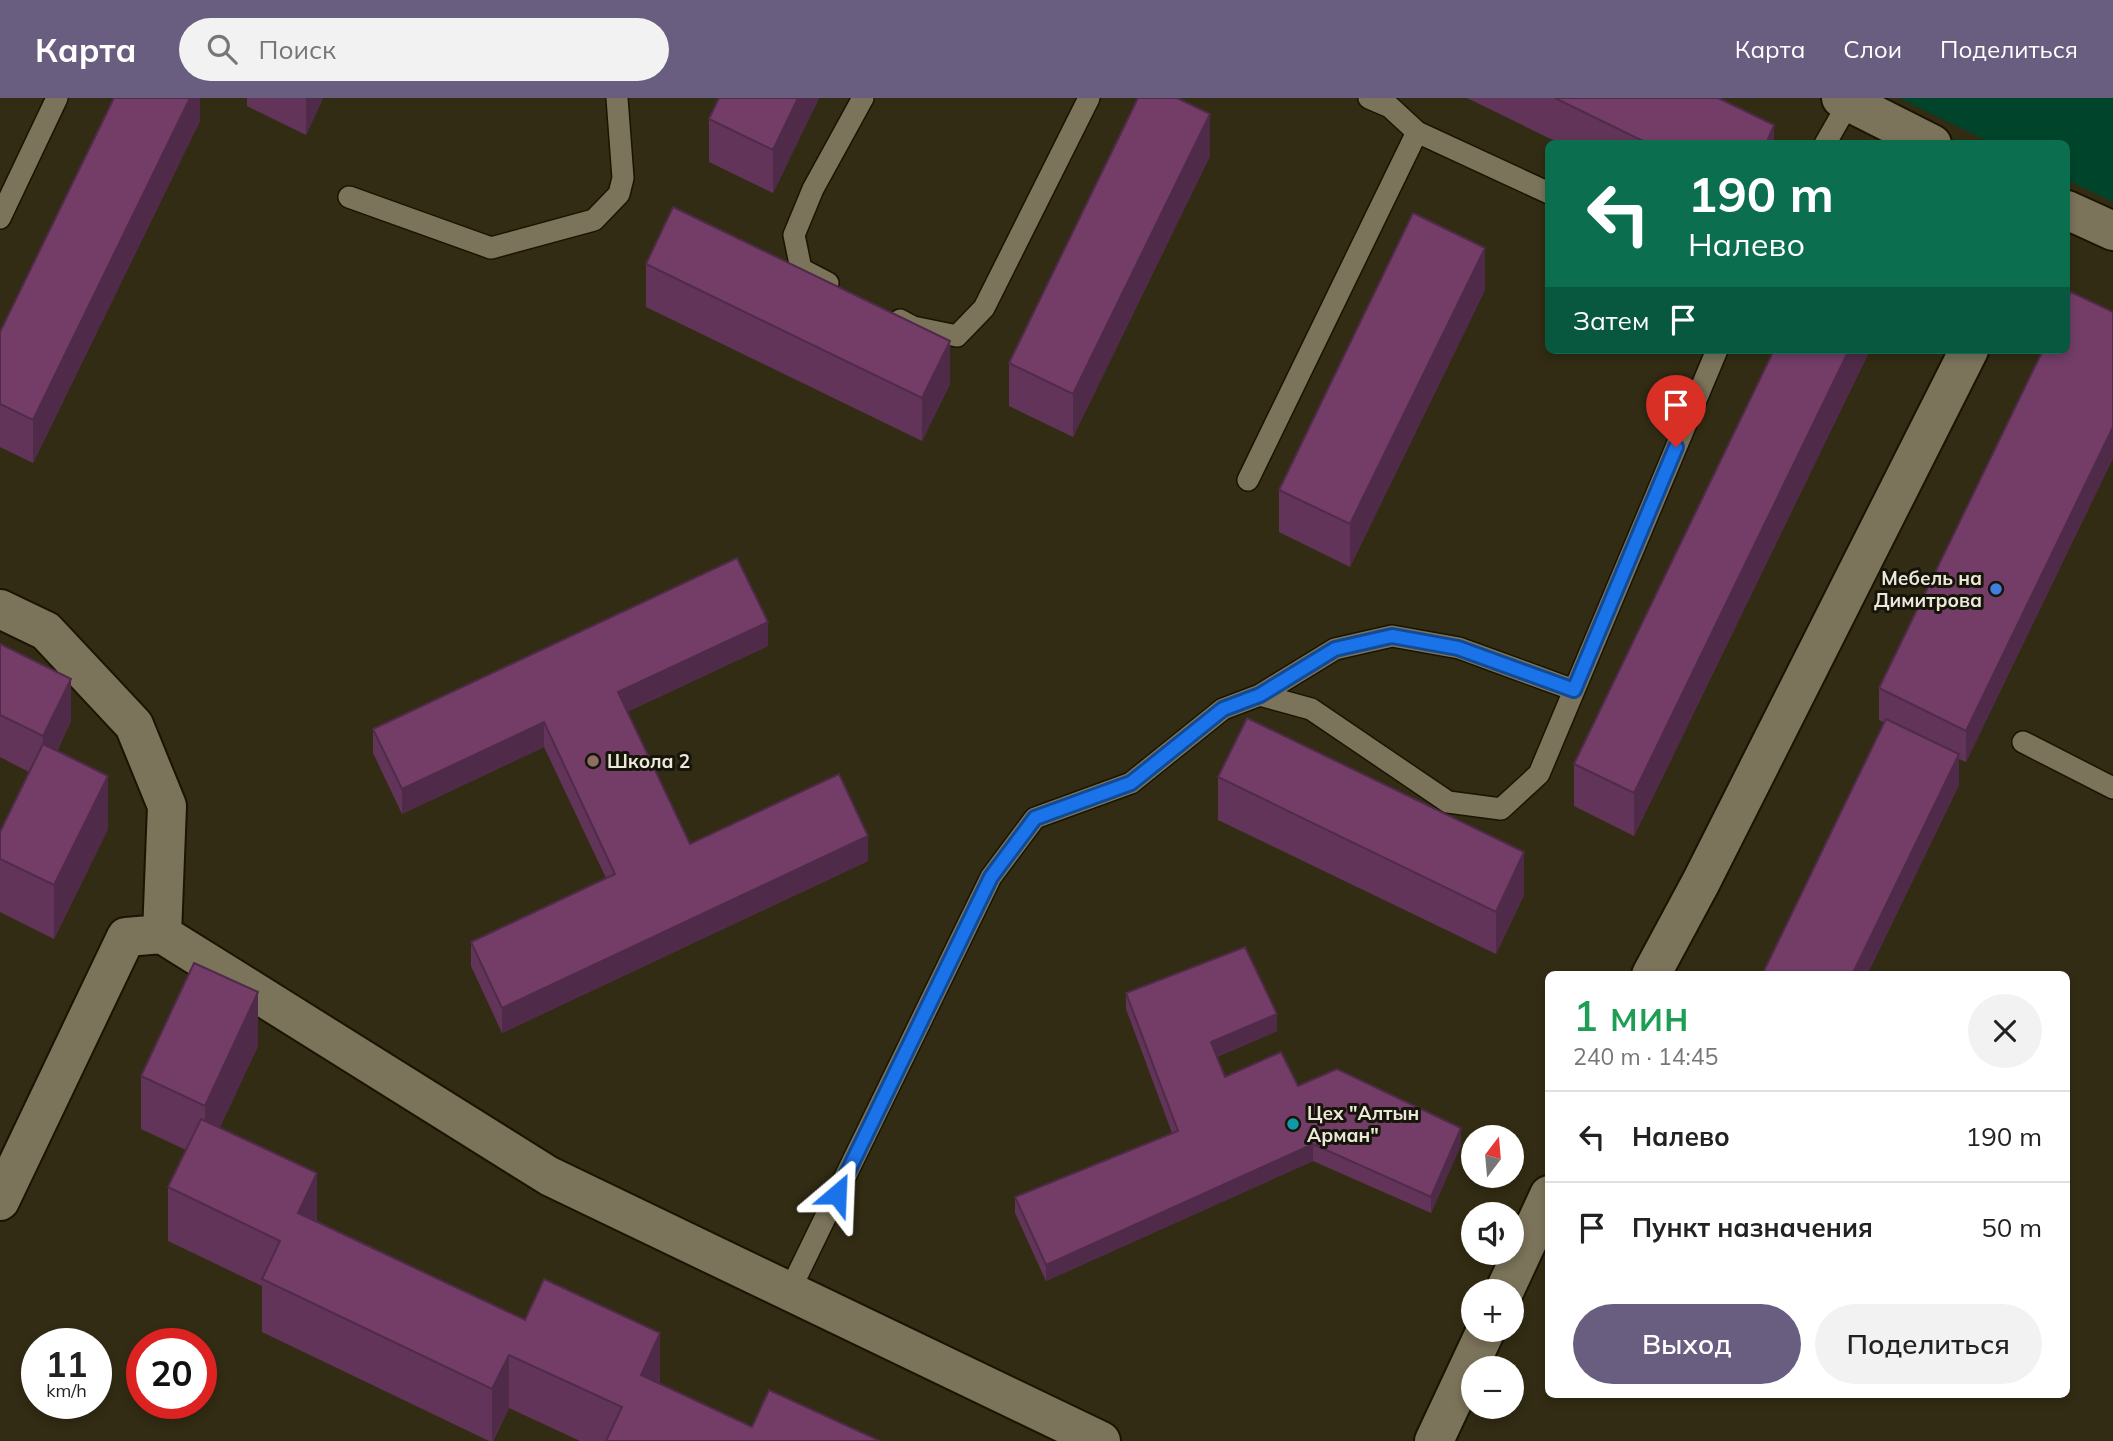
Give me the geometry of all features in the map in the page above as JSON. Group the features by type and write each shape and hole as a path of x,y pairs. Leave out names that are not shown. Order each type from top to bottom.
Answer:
{"street":[{"path":"1845,100 1924,140"},
{"path":"2070,211 2113,232"},
{"path":"1653,971 1967,354"},
{"path":"0,610 46,631 134,726 167,806 162,934"},
{"path":"0,1201 126,937 162,934 549,1176 789,1292 1028,1426 1101,1441"},
{"path":"1510,1279 1545,1204"},
{"path":"1434,1441 1480,1342"}],"lane":[{"path":"0,218 57,98"},
{"path":"349,197 491,248 594,220 619,194 623,178 617,98"},
{"path":"846,292 801,269 793,235 813,189 863,98"},
{"path":"880,309 914,327 957,336 984,308 1089,98"},
{"path":"1369,98 1390,107 1418,132 1545,191"},
{"path":"1827,140 1845,100"},
{"path":"1248,480 1418,132"},
{"path":"1260,695 1311,709 1448,802 1502,809 1539,774 1715,354"},
{"path":"789,1292 991,877 1035,818 1131,783 1223,709 1260,695 1335,649 1392,636 1458,648 1574,690"},
{"path":"2023,743 2113,788"}],"green space":[{"path":"1899,98 2113,98 2113,202 2070,181 2070,140 1986,140"}],"building":[{"path":"114,98 190,98 33,420 0,404 0,332"},
{"path":"719,98 798,98 773,150 709,119"},
{"path":"1138,98 1177,98 1210,114 1073,394 1009,363"},
{"path":"1555,98 1718,98 1774,125 1768,140 1641,140"},
{"path":"673,207 950,341 922,398 646,264"},
{"path":"1413,213 1485,248 1350,524 1279,490"},
{"name":"Мебель на Димитрова","path":"2071,292 2113,312 2113,427 1966,731 1879,688 2041,354 2070,354"},
{"path":"1772,354 1847,354 1634,793 1574,764"},
{"path":"737,558 768,622 618,692 690,844 839,774 868,836 502,1008 471,942 615,874 544,722 402,789 373,729"},
{"path":"0,644 71,679 43,736 0,715"},
{"path":"1247,718 1524,852 1496,912 1218,777"},
{"path":"1886,719 1959,754 1854,971 1764,971"},
{"path":"43,744 108,776 54,885 0,859 0,832"},
{"name":"Цех \"Алтын Арман\"","path":"1245,947 1277,1014 1211,1042 1225,1077 1281,1052 1298,1086 1337,1069 1461,1128 1431,1197 1313,1144 1046,1265 1015,1197 1178,1131 1126,993"},
{"path":"194,963 258,992 205,1106 141,1076"},
{"path":"201,1119 317,1173 298,1213 525,1320 544,1279 660,1333 641,1375 752,1427 769,1390 880,1441 606,1441 622,1407 509,1355 492,1389 262,1279 280,1241 168,1187"}],"place":[{"name":"Мебель на Димитрова","path":"1996,589"},
{"name":"Школа 2","path":"593,761"},
{"name":"Цех \"Алтын Арман\"","path":"1293,1124"}],"route":[{"path":"837,1194 991,877 1035,818 1131,783 1223,709 1260,695 1335,649 1392,636 1458,648 1574,690 1676,447"}]}
